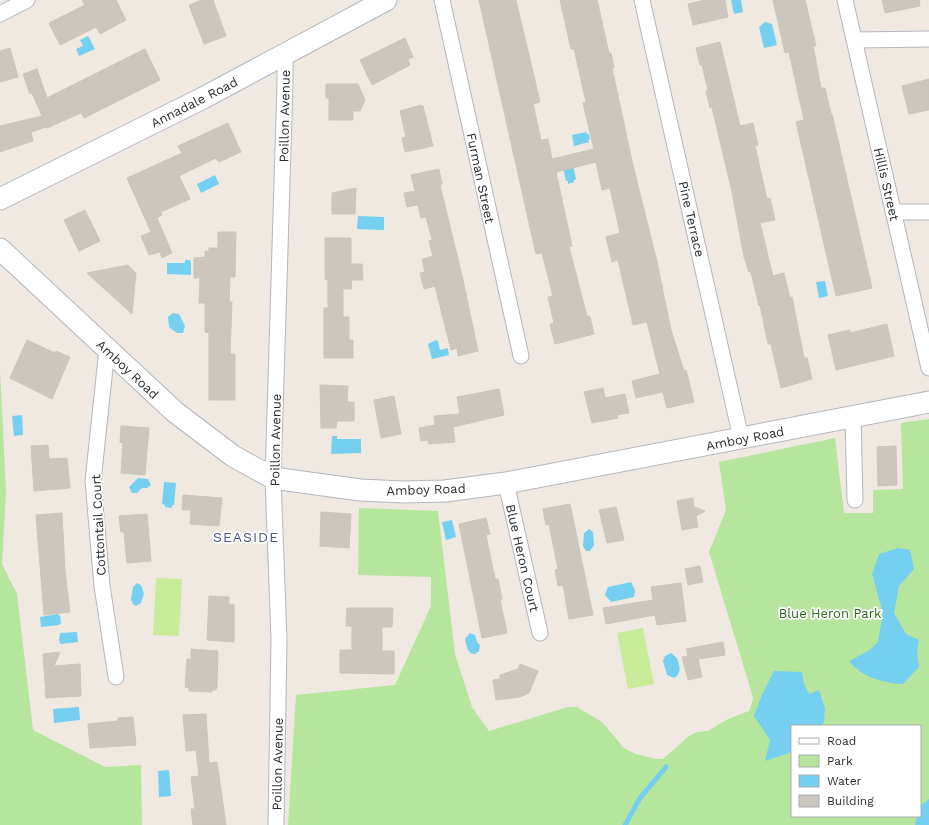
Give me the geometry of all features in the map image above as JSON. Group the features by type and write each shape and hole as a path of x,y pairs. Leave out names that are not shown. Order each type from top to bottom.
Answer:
{"main road":[{"name":"Annadale Road","path":"0,199 285,55 386,0"},
{"name":"Amboy Road","path":"0,250 194,428 233,456 273,478 360,490 403,492 445,491 506,483 929,402"}],"street":[{"path":"0,14 27,0"},
{"name":"Furman Street","path":"442,0 520,356"},
{"name":"Pine Terrace","path":"642,0 741,438"},
{"name":"Hillis Street","path":"845,0 929,368"},
{"path":"855,40 929,39"},
{"name":"Poillon Avenue","path":"276,825 279,640 273,478 285,55"},
{"path":"893,212 929,212"},
{"name":"Cottontail Court","path":"107,349 93,481 102,586 116,677"},
{"path":"853,417 855,500"},
{"name":"Blue Heron Court","path":"506,483 540,633"}],"green space":[{"path":"0,370 6,492 2,564 17,594 33,730 105,767 141,765 142,825 0,825"},
{"name":"Blue Heron Park","path":"929,419 929,825 288,825 296,695 395,685 431,606 431,577 358,575 359,508 438,511 455,654 472,707 489,731 568,707 577,707 602,722 624,748 636,754 656,759 663,759 689,736 697,732 708,731 728,719 749,711 753,699 709,552 726,510 719,462 835,438 844,513 873,513 873,490 903,489 901,423"},
{"path":"156,578 182,579 179,636 153,635"},
{"path":"643,628 654,684 628,689 617,633"}],"water":[{"path":"731,0 741,0 743,12 734,14"},
{"path":"765,22 772,24 777,45 764,48 759,27"},
{"path":"88,36 95,49 79,56 76,49 83,46 80,40"},
{"path":"586,132 589,134 589,142 574,146 572,135"},
{"path":"572,161 576,179 574,182 568,184 562,163"},
{"path":"215,175 219,184 201,193 197,184"},
{"path":"358,216 384,217 384,230 357,229"},
{"path":"185,260 190,260 191,275 167,274 167,263 185,263"},
{"path":"825,281 828,296 819,298 816,282"},
{"path":"173,313 179,314 185,326 183,333 177,333 169,327 168,317"},
{"path":"436,340 438,341 440,350 448,348 449,355 432,359 428,344"},
{"path":"22,415 23,435 14,436 12,416"},
{"path":"332,436 337,436 337,439 361,439 361,453 331,454"},
{"path":"138,478 148,479 151,485 147,488 142,488 137,493 132,493 129,487"},
{"path":"164,482 176,483 174,505 172,505 172,508 165,507 165,505 162,504"},
{"path":"452,520 456,537 446,540 442,522"},
{"path":"589,529 593,532 594,545 590,551 586,551 583,546 584,533"},
{"path":"898,548 910,550 914,569 899,586 894,613 906,634 919,640 917,653 919,667 903,684 881,681 873,678 854,667 849,661 870,650 878,642 883,613 872,574 879,554"},
{"path":"631,582 635,590 634,597 611,602 605,595 608,587"},
{"path":"137,583 141,585 144,594 141,603 136,606 131,600 133,587"},
{"path":"58,614 60,616 61,623 59,625 41,627 40,617"},
{"path":"77,632 78,642 61,644 59,641 60,633"},
{"path":"470,633 475,635 477,642 480,645 479,651 475,654 470,653 465,639"},
{"path":"671,653 677,658 680,669 679,674 674,678 667,675 663,661 665,656"},
{"path":"774,671 802,672 804,684 809,694 819,690 825,708 824,722 821,725 791,725 791,752 765,761 770,740 754,716 761,697"},
{"path":"79,707 80,720 54,723 53,709"},
{"path":"169,770 171,796 159,797 158,771"},
{"path":"929,799 929,825 915,825 917,817 921,817 921,805"}],"building":[{"path":"82,0 116,0 126,20 100,34 96,27 60,45 49,23 85,5"},
{"path":"202,0 213,0 226,36 204,44 189,5"},
{"path":"479,0 516,0 540,102 533,104 541,140 548,139 552,159 594,149 583,103 586,102 574,49 571,49 560,0 597,0 609,53 611,53 614,68 612,68 632,161 657,262 671,330 684,371 686,370 694,402 667,408 663,392 636,398 632,381 660,374 647,322 633,325 618,260 612,262 606,237 620,233 610,188 602,190 596,162 556,172 572,246 569,247 587,316 590,317 594,334 555,344 550,324 554,323 548,297 553,296 542,253 536,254"},
{"path":"705,0 725,0 728,17 693,25 688,4"},
{"path":"773,0 805,0 816,46 813,46 821,88 825,88 832,114 872,288 836,296 796,122 804,120 789,52 785,53"},
{"path":"882,0 919,0 920,6 885,13"},
{"path":"405,38 413,57 408,59 410,65 372,85 360,60"},
{"path":"720,42 740,126 753,123 758,145 755,146 767,199 770,198 775,220 760,223 773,276 784,273 790,298 792,297 804,358 807,358 812,379 781,388 771,344 768,344 751,272 749,272 744,257 732,192 712,107 710,108 706,91 708,90 702,65 700,65 696,48"},
{"path":"10,48 18,77 0,82 0,51"},
{"path":"145,49 160,80 84,118 81,113 47,128 46,127 31,132 33,141 0,152 0,126 42,116 32,93 30,94 23,74 37,69 47,98"},
{"path":"929,79 929,110 909,114 902,86"},
{"path":"326,84 358,84 365,100 360,111 353,111 353,120 329,120 329,98 326,98"},
{"path":"421,105 423,106 433,146 405,152 402,138 406,137 400,111"},
{"path":"228,123 241,152 219,162 216,158 179,176 190,199 161,212 162,215 157,218 172,253 162,258 160,252 149,255 141,236 151,232 127,178 182,153 178,146"},
{"path":"439,169 442,184 440,185 463,280 478,351 458,356 457,348 451,350 435,286 424,289 420,273 425,272 422,259 433,256 429,241 432,240 426,217 421,218 418,205 407,207 404,193 415,191 411,175"},
{"path":"356,188 355,214 332,214 332,193"},
{"path":"85,210 100,241 79,251 64,220"},
{"path":"218,232 236,232 235,277 230,277 229,302 232,302 230,354 235,354 235,400 209,400 209,333 205,332 205,303 199,303 200,278 194,278 194,258 205,257 205,251 209,251 209,248 218,248"},
{"path":"325,238 351,238 351,264 362,264 363,280 351,280 352,289 343,289 343,317 349,317 349,340 353,340 353,358 324,358 324,308 328,308 328,280 325,279"},
{"path":"128,265 136,273 132,314 87,273"},
{"path":"887,324 894,356 836,370 828,335 850,330 850,333"},
{"path":"27,340 55,353 56,351 70,357 52,399 10,378"},
{"path":"320,385 348,386 347,402 354,402 354,421 337,421 336,428 321,428"},
{"path":"603,388 605,398 625,394 629,413 617,415 618,418 592,423 584,392"},
{"path":"499,389 504,415 453,427 455,442 429,444 428,440 421,441 419,428 435,425 434,416 460,414 457,397"},
{"path":"394,396 401,434 381,438 374,400"},
{"path":"121,426 149,428 145,475 121,473 123,443 120,442"},
{"path":"48,445 49,459 67,458 70,488 34,491 31,446"},
{"path":"896,446 897,485 878,486 877,447"},
{"path":"183,495 222,498 219,526 190,524 191,510 182,510"},
{"path":"693,498 694,507 705,511 696,516 698,527 682,530 677,501"},
{"path":"570,504 593,615 569,619 563,585 558,586 555,570 558,569 549,524 546,525 543,509"},
{"path":"616,507 624,540 607,543 599,510"},
{"path":"321,512 351,514 349,548 320,546"},
{"path":"62,513 65,571 70,612 44,615 36,515"},
{"path":"147,514 151,561 127,563 124,532 121,532 119,516"},
{"path":"486,518 490,534 486,535 495,579 498,579 502,599 500,599 507,633 482,638 459,524"},
{"path":"700,566 703,582 688,585 685,569"},
{"path":"681,583 686,621 657,625 655,615 606,624 603,608 653,600 651,587"},
{"path":"209,596 229,597 229,604 234,605 234,642 207,640"},
{"path":"347,608 393,608 392,627 382,627 382,651 394,651 394,674 340,673 340,650 352,650 352,626 346,626"},
{"path":"723,642 725,655 698,659 702,677 688,680 682,657 688,656 686,649"},
{"path":"191,649 218,651 216,690 212,690 212,692 189,691 189,688 185,687 187,659 191,659"},
{"path":"60,652 54,666 80,664 81,696 46,698 43,654"},
{"path":"520,664 538,671 529,693 520,697 496,700 493,680 500,679 500,675 518,669"},
{"path":"206,714 209,763 217,762 226,825 193,825 191,809 195,809 191,777 199,776 196,750 186,751 183,715"},
{"path":"133,717 136,745 90,748 88,724 118,721 118,718"}],"waterway":[{"path":"625,825 640,798 666,767"}],"district":[{"name":"SEASIDE","path":"246,537"}]}
